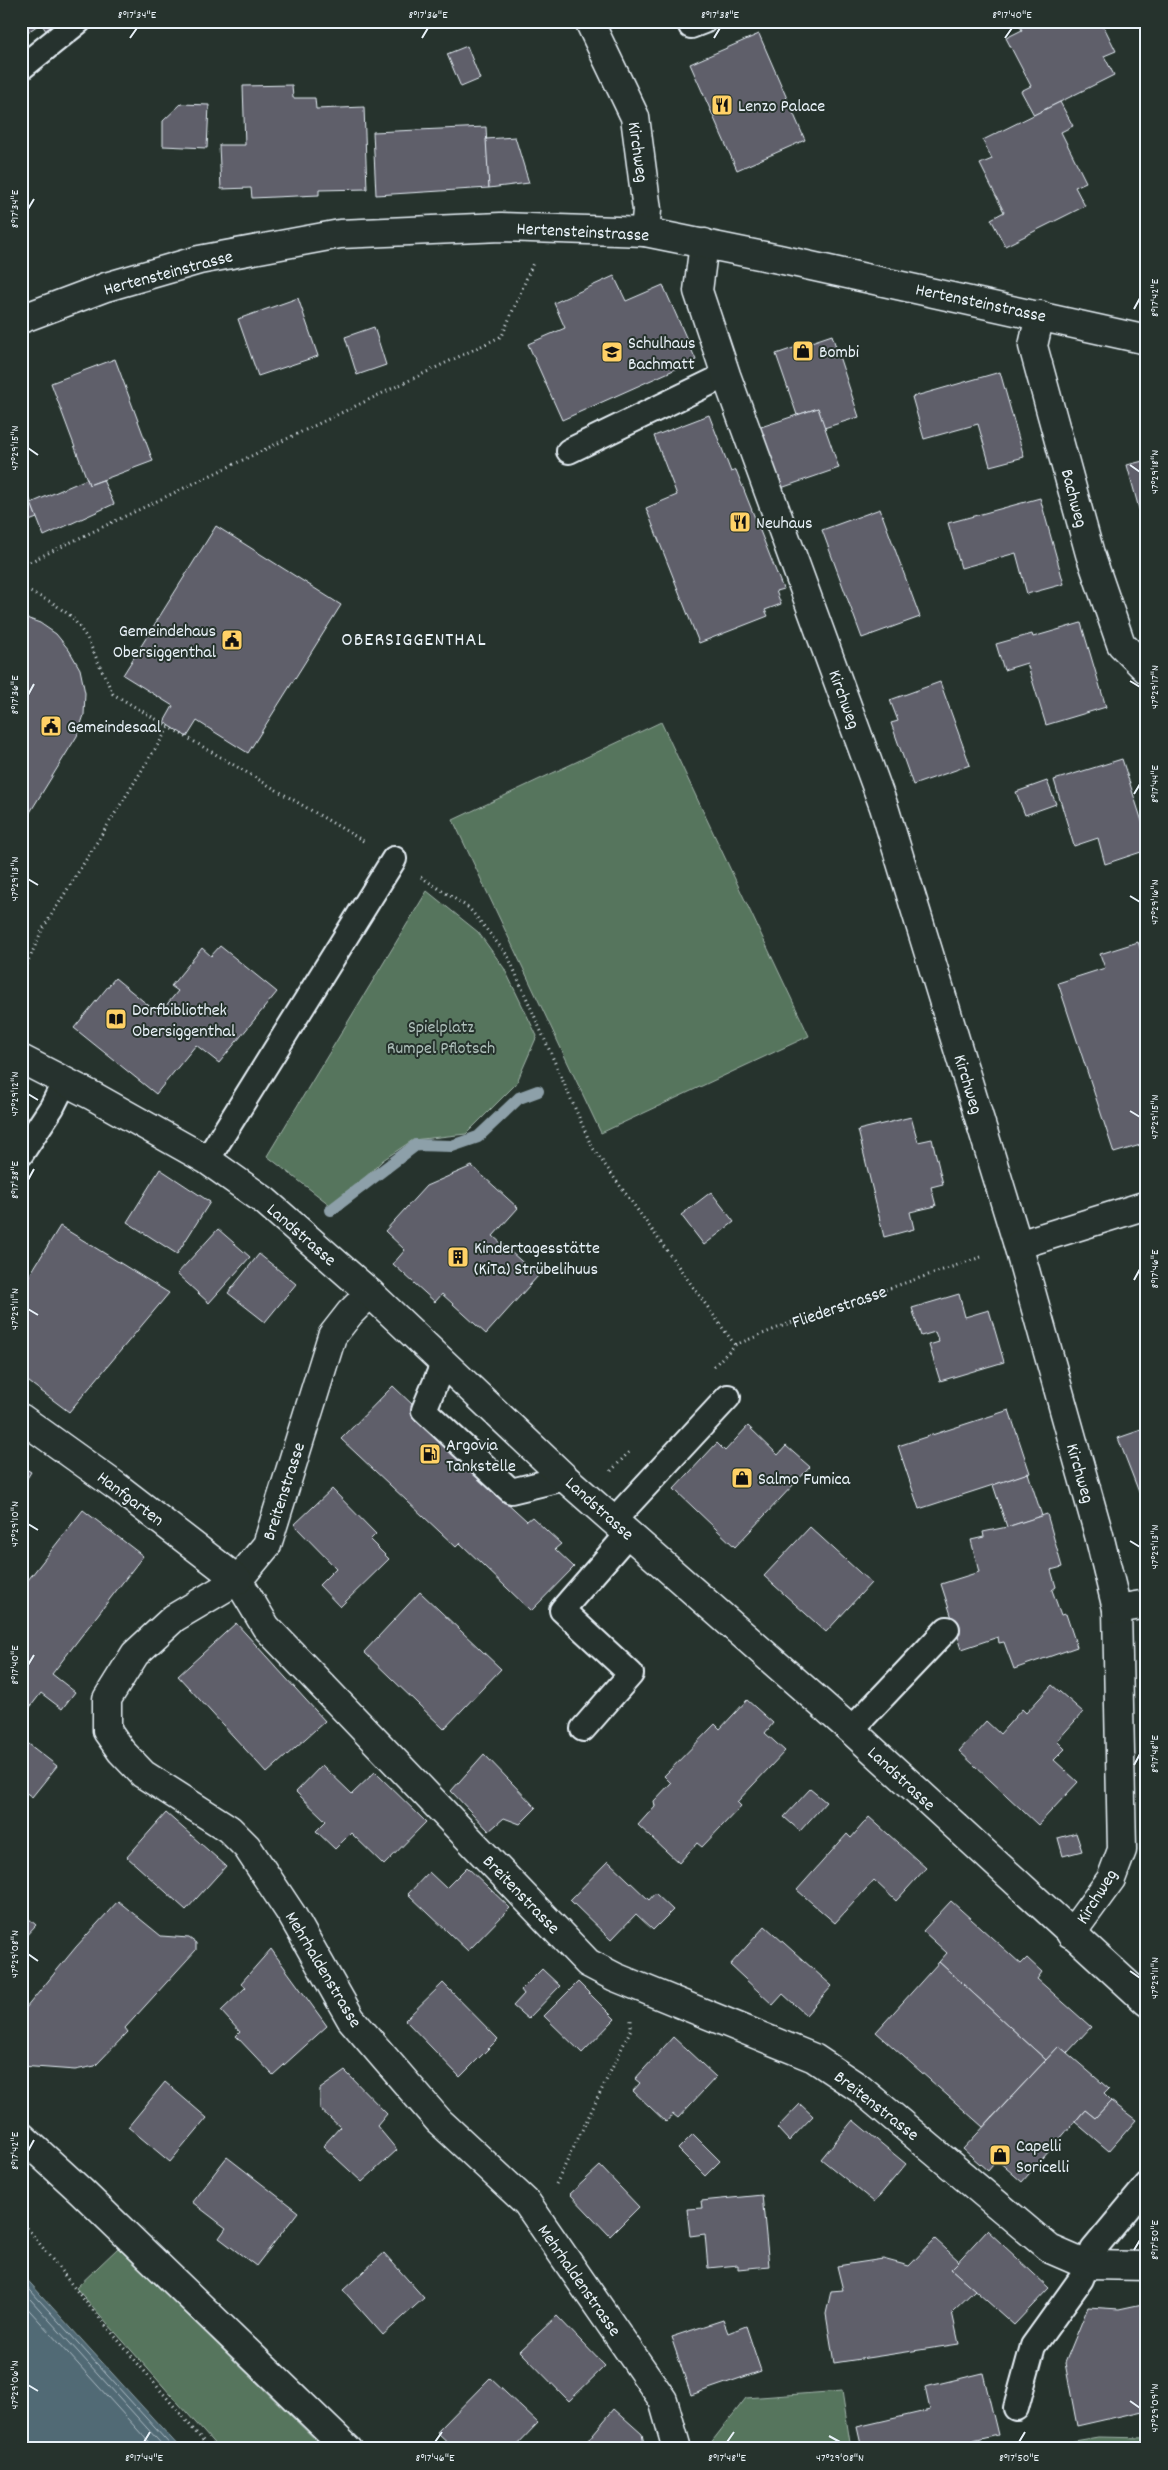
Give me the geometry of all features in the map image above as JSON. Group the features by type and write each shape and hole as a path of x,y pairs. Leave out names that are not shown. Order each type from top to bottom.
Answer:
{"street":[{"name":"Kirchweg","path":"589,21 636,117 647,210 645,232"},
{"name":"Hertensteinstrasse","path":"21,319 106,287 199,260 340,234 501,227 645,232 1040,315 1147,340"},
{"name":"Kirchweg","path":"704,243 698,291 726,375 884,807 1018,1245 1099,1535 1117,1609 1122,1850 1111,1879 1071,1934"},
{"name":"Bachweg","path":"1040,315 1033,346 1090,554 1121,644 1147,670"},
{"name":"Landstrasse","path":"21,1059 207,1160 265,1201 370,1293 565,1478 851,1730 1147,2002"},
{"path":"1018,1245 1147,1205"},
{"name":"Breitenstrasse","path":"370,1293 350,1313 332,1336 267,1546 238,1580 266,1627 588,1963 614,1978 814,2058 859,2088 1050,2249 1087,2265 1147,2266"},
{"name":"Hanfgarten","path":"21,1418 116,1486 238,1580"},
{"name":"Mehrhaldenstrasse","path":"238,1580 174,1618 135,1654 107,1699 107,1731 121,1751 143,1774 228,1829 247,1847 292,1915 351,2019 439,2121 526,2203 539,2221 663,2400 677,2449"},
{"path":"1117,1609 1141,1605 1147,1608"},
{"path":"21,2136 81,2191 348,2449"}],"lane":[{"path":"21,68 80,21"},
{"path":"689,21 691,26 704,21"},
{"path":"569,451 726,375"},
{"path":"207,1160 394,859"},
{"path":"21,1154 52,1107 64,1081"},
{"path":"443,1364 424,1410 511,1491 565,1478"},
{"path":"583,1729 631,1674 562,1610 621,1528 728,1397"},
{"path":"851,1730 947,1629"},
{"path":"1016,2408 1033,2346 1081,2279 1093,2250 1147,2186"}],"path":[{"path":"21,566 502,336 535,259"},
{"path":"21,590 28,591 53,602 72,617 87,638 114,694 394,859 470,908 508,956 592,1147 736,1345"},
{"path":"21,978 42,930 169,727"},
{"name":"Fliederstrasse","path":"708,1372 736,1345 805,1317 1018,1245"},
{"path":"586,1497 634,1446"},
{"path":"539,2221 631,2029"},
{"path":"21,2220 80,2295 210,2449"}],"green space":[{"path":"661,722 809,1036 601,1133 453,820"},
{"name":"Spielplatz Rumpel Pflotsch","path":"427,891 478,932 504,968 537,1036 516,1084 466,1134 413,1140 383,1160 334,1208 267,1156"},
{"path":"118,2248 325,2449 219,2449 76,2288"},
{"path":"842,2391 851,2449 706,2449 746,2398"},
{"path":"1098,2437 1147,2438 1147,2449 1028,2449"}],"water":[{"path":"21,2273 181,2449 21,2449"}],"building":[{"path":"21,21 59,21 46,31 41,23 28,32"},
{"path":"1017,21 1101,21 1116,51 1104,56 1114,75 1034,115 1021,91 1031,86 1006,38 1022,30"},
{"path":"759,34 805,140 737,170 690,64"},
{"path":"467,46 480,79 461,87 447,54"},
{"path":"292,85 293,98 315,98 316,109 364,107 367,189 319,190 319,195 252,198 251,188 221,189 219,145 245,145 243,86"},
{"path":"1060,102 1073,126 1061,132 1086,182 1075,187 1085,206 1005,246 991,219 1004,212 980,164 992,159 983,140"},
{"path":"181,104 209,105 207,148 163,146 163,121"},
{"path":"486,127 489,188 376,195 373,132"},
{"path":"515,137 529,183 489,188 486,139"},
{"name":"Schulhaus Bachmatt","path":"614,276 626,301 663,285 696,360 562,420 528,344 565,328 554,303"},
{"path":"298,298 318,356 258,376 238,319"},
{"path":"374,327 386,365 357,375 345,337"},
{"path":"832,335 859,417 824,428 818,408 797,415 776,354"},
{"path":"115,359 153,461 89,485 51,383"},
{"path":"1000,372 1024,457 990,466 978,424 924,439 912,397"},
{"path":"818,408 839,468 781,488 755,429"},
{"path":"709,415 731,472 736,470 783,589 776,591 781,604 765,610 768,616 699,643 646,508 677,495 654,436"},
{"path":"1147,460 1147,538 1127,465"},
{"path":"21,476 37,518 21,524"},
{"path":"87,479 89,485 103,480 114,504 44,536 31,503"},
{"path":"1040,498 1064,584 1027,594 1016,553 961,568 948,523"},
{"path":"880,509 920,617 862,638 822,530"},
{"name":"Gemeindehaus Obersiggenthal","path":"216,526 341,605 248,753 197,721 187,737 164,722 173,706 123,675"},
{"name":"Gemeindesaal","path":"21,616 40,623 56,634 69,650 80,669 85,693 84,715 77,736 21,827"},
{"path":"1081,623 1106,707 1046,725 1027,663 1004,670 996,644 1032,634 1033,637"},
{"path":"940,682 970,765 913,785 891,723 898,721 890,700"},
{"path":"1122,759 1147,837 1147,850 1105,864 1098,838 1074,846 1054,780"},
{"path":"1047,781 1056,804 1025,815 1016,792"},
{"path":"1138,942 1147,968 1147,1143 1114,1153 1058,983 1105,968 1100,954"},
{"path":"220,946 277,992 219,1063 196,1045 156,1094 74,1028 115,978 159,1014 178,991 171,986 202,948 211,956"},
{"path":"911,1117 918,1142 932,1139 943,1184 931,1187 936,1206 910,1212 914,1229 884,1237 858,1130"},
{"name":"Kindertagesstätte (KiTa) Strübelihuus","path":"472,1166 518,1208 493,1236 538,1276 486,1334 442,1294 435,1302 393,1264 405,1250 385,1231 426,1186"},
{"path":"160,1169 210,1202 177,1254 127,1222"},
{"path":"711,1192 734,1222 704,1245 681,1215"},
{"path":"60,1226 169,1293 69,1412 21,1376 21,1289"},
{"path":"218,1229 250,1257 209,1303 177,1274"},
{"path":"259,1254 296,1284 265,1322 228,1293"},
{"path":"959,1294 965,1317 989,1310 1004,1362 940,1381 929,1345 939,1342 935,1332 921,1336 912,1308"},
{"path":"393,1386 507,1495 503,1499 527,1521 532,1517 561,1544 555,1549 574,1567 531,1611 460,1543 456,1547 341,1439"},
{"path":"1009,1410 1030,1473 919,1509 898,1446"},
{"name":"Salmo Fumica","path":"748,1426 778,1455 786,1446 810,1467 735,1547 674,1489 717,1443 725,1451"},
{"path":"1147,1428 1147,1504 1144,1505 1118,1438"},
{"path":"21,1466 31,1472 21,1488"},
{"path":"1028,1473 1042,1516 1007,1527 993,1485"},
{"path":"332,1489 376,1534 370,1540 389,1559 340,1607 319,1585 336,1568 294,1525"},
{"path":"83,1510 143,1556 52,1674 75,1692 62,1709 41,1693 21,1719 21,1589"},
{"path":"1047,1514 1062,1567 1051,1570 1056,1587 1052,1590 1061,1615 1066,1614 1077,1647 1014,1669 1004,1642 999,1643 998,1637 962,1649 941,1584 979,1572 971,1540 984,1537 983,1532 1007,1527"},
{"path":"810,1527 871,1583 826,1632 764,1576"},
{"path":"420,1592 501,1669 444,1729 364,1652"},
{"path":"236,1623 325,1721 267,1773 178,1676"},
{"path":"1052,1685 1083,1712 1057,1741 1065,1749 1054,1760 1078,1782 1038,1825 959,1751 986,1721 1000,1734 1022,1709 1026,1713"},
{"path":"747,1700 773,1723 765,1733 785,1751 737,1802 741,1806 702,1847 697,1843 679,1863 638,1825 655,1806 654,1801 671,1783 664,1776 715,1724 720,1729"},
{"path":"21,1738 57,1766 32,1797 21,1789"},
{"path":"484,1754 536,1808 520,1824 504,1818 489,1831 451,1791"},
{"path":"322,1765 352,1794 375,1772 426,1822 384,1865 351,1833 335,1849 316,1831 326,1821 296,1792"},
{"path":"810,1789 826,1802 800,1831 784,1817"},
{"path":"166,1813 226,1866 186,1910 127,1857"},
{"path":"869,1817 926,1868 896,1901 874,1880 835,1923 797,1890 847,1834 851,1838"},
{"path":"1076,1833 1082,1851 1063,1856 1058,1838"},
{"path":"608,1861 649,1900 655,1893 673,1910 653,1930 636,1914 611,1940 570,1900"},
{"path":"467,1867 510,1908 468,1951 408,1894 429,1872 446,1888"},
{"path":"118,1901 161,1936 189,1938 196,1943 196,1950 125,2028 128,2032 95,2066 75,2070 21,2066 21,2014 76,1947"},
{"path":"951,1901 1021,1964 1027,1958 1042,1972 1037,1979 1091,2027 1067,2053 1059,2046 1046,2060 939,1962 947,1953 923,1931"},
{"path":"21,1912 36,1925 21,1941"},
{"path":"765,1926 832,1986 806,2015 783,1994 773,2005 730,1965"},
{"path":"271,1949 327,2026 273,2075 236,2036 240,2032 221,2011 246,1987 241,1983"},
{"path":"939,1962 1046,2060 983,2127 876,2032"},
{"path":"542,1969 560,1986 528,2019 513,2006 524,1994 521,1990"},
{"path":"578,1982 615,2019 582,2053 544,2016"},
{"path":"443,1983 498,2039 460,2077 405,2020"},
{"path":"673,2037 716,2077 678,2118 673,2114 666,2122 633,2091 640,2083 635,2079"},
{"path":"1059,2046 1109,2089 1104,2094 1111,2101 1095,2118 1085,2110 1022,2182 997,2160 988,2171 963,2149"},
{"path":"345,2071 387,2114 377,2126 397,2150 362,2182 323,2146 340,2127 320,2109 320,2089"},
{"path":"165,2082 207,2118 170,2162 128,2127"},
{"path":"1111,2101 1136,2120 1109,2151 1075,2122 1085,2110 1095,2118"},
{"path":"800,2104 813,2116 789,2141 777,2128"},
{"path":"853,2120 906,2164 874,2202 821,2159"},
{"path":"693,2134 720,2161 705,2176 678,2149"},
{"path":"227,2157 298,2212 256,2266 219,2238 226,2228 192,2202"},
{"path":"600,2166 639,2207 610,2236 570,2194"},
{"path":"762,2195 769,2266 738,2269 738,2265 708,2268 705,2234 690,2236 687,2209 702,2208 701,2201"},
{"path":"987,2230 1049,2288 1014,2325 951,2269"},
{"path":"935,2239 959,2261 951,2269 975,2290 952,2312 959,2344 834,2363 826,2314 831,2291 843,2290 837,2266 883,2259 909,2266"},
{"path":"384,2253 424,2298 383,2335 343,2290"},
{"path":"1147,2303 1147,2410 1077,2426 1065,2363 1088,2307 1119,2309"},
{"path":"557,2316 605,2366 569,2401 520,2351"},
{"path":"723,2320 728,2333 746,2326 761,2371 691,2395 671,2337"},
{"path":"983,2373 998,2435 940,2449 862,2449 857,2427 930,2410 925,2387"},
{"path":"490,2378 538,2423 513,2449 455,2449 437,2432"},
{"path":"614,2409 642,2434 645,2449 590,2449 593,2445 588,2440"}],"waterway":[{"path":"331,1210 416,1145 452,1146 478,1137 519,1098 538,1091"}],"place":[{"name":"Lenzo Palace","path":"722,105"},
{"name":"Bombi","path":"803,351"},
{"name":"Schulhaus Bachmatt","path":"612,352"},
{"name":"Neuhaus","path":"740,522"},
{"name":"Gemeindehaus Obersiggenthal","path":"232,640"},
{"name":"Gemeindesaal","path":"51,726"},
{"name":"Dorfbibliothek Obersiggenthal","path":"116,1019"},
{"name":"Kindertagesstätte (KiTa) Strübelihuus","path":"458,1257"},
{"name":"Argovia Tankstelle","path":"430,1454"},
{"name":"Salmo Fumica","path":"742,1478"},
{"name":"Capelli Soricelli","path":"1000,2155"}],"district":[{"name":"OBERSIGGENTHAL","path":"414,638"}]}
